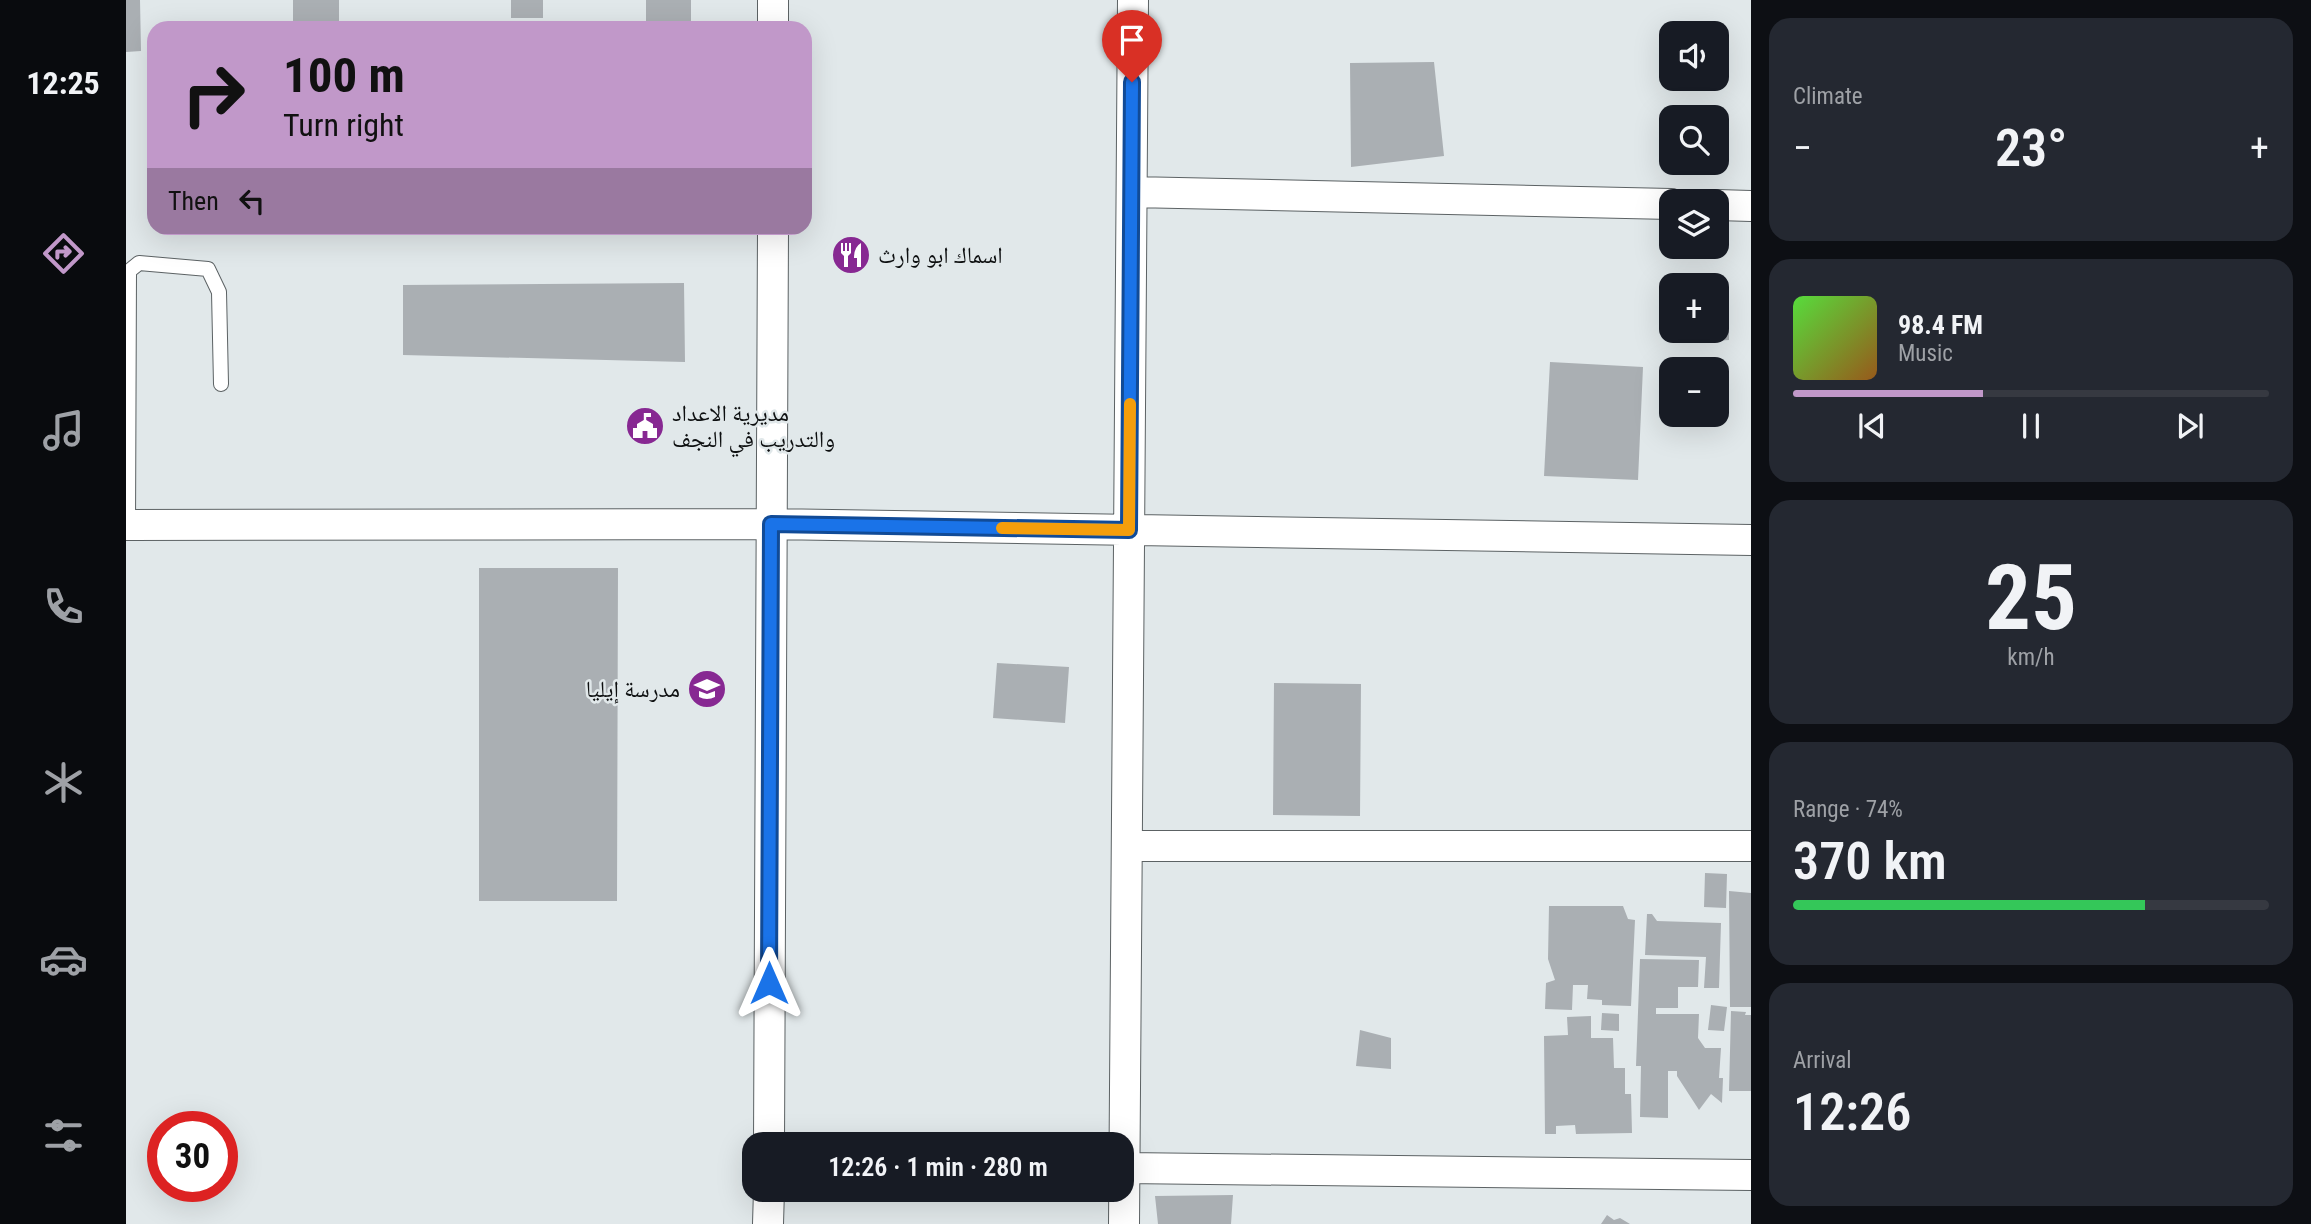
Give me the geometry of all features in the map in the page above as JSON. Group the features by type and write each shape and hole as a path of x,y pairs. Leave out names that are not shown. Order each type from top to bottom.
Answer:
{"street":[{"path":"773,21 774,0"},
{"path":"1125,1132 1133,0"},
{"path":"1132,192 1659,204"},
{"path":"1729,205 1751,206"},
{"path":"769,1132 773,235"},
{"path":"127,525 771,524 1751,540"},
{"path":"1127,846 1751,846"},
{"path":"1134,1168 1751,1175"},
{"path":"768,1224 769,1202"},
{"path":"1124,1202 1124,1224"}],"lane":[{"path":"127,525 129,271 139,263 208,269 219,292 221,384"}],"building":[{"path":"126,0 140,0 141,51 126,52"},
{"path":"293,0 339,0 339,21 293,21"},
{"path":"511,0 543,0 543,18 511,18"},
{"path":"646,0 691,0 691,21 646,21"},
{"path":"1434,62 1444,156 1351,167 1350,63"},
{"path":"684,283 685,362 403,355 403,285"},
{"path":"1550,362 1643,367 1638,480 1544,476"},
{"path":"479,568 618,568 617,901 479,901"},
{"path":"997,663 1069,667 1065,723 993,718"},
{"path":"1274,683 1361,684 1360,816 1273,815"},
{"path":"1705,873 1727,874 1726,908 1704,907"},
{"path":"1729,891 1751,893 1751,1007 1730,1007"},
{"path":"1549,906 1623,906 1628,919 1635,920 1631,1006 1602,1005 1602,1000 1587,999 1588,985 1573,985 1572,1010 1545,1009 1546,983 1555,980 1548,959"},
{"path":"1647,914 1652,914 1657,921 1721,923 1719,988 1704,988 1706,957 1645,955"},
{"path":"1640,959 1699,960 1698,987 1678,987 1678,1008 1656,1008 1656,1014 1699,1014 1698,1038 1705,1048 1721,1048 1719,1078 1723,1078 1722,1103 1711,1094 1699,1110 1677,1076 1677,1071 1668,1071 1668,1118 1640,1117 1641,1066 1636,1066"},
{"path":"1711,1005 1727,1007 1724,1031 1708,1030"},
{"path":"1731,1011 1751,1015 1751,1091 1729,1091"},
{"path":"1602,1013 1619,1014 1619,1031 1601,1030"},
{"path":"1591,1016 1591,1038 1613,1038 1614,1068 1625,1068 1625,1094 1631,1094 1632,1133 1576,1134 1575,1125 1556,1126 1556,1134 1545,1134 1544,1036 1568,1035 1567,1017"},
{"path":"1360,1030 1391,1038 1391,1069 1356,1066"},
{"path":"1233,1195 1231,1224 1158,1224 1155,1196"},
{"path":"1607,1215 1614,1220 1620,1218 1630,1224 1601,1224"}],"slow traffic":[{"path":"1002,528 1129,530 1130,404"}],"place":[{"name":"اسماك ابو وارث","path":"851,255"},
{"name":"مديرية الاعداد والتدريب في النجف","path":"645,426"},
{"name":"مدرسة إيليا","path":"707,689"}],"route":[{"path":"769,983 771,524 1129,530 1132,82"}]}
